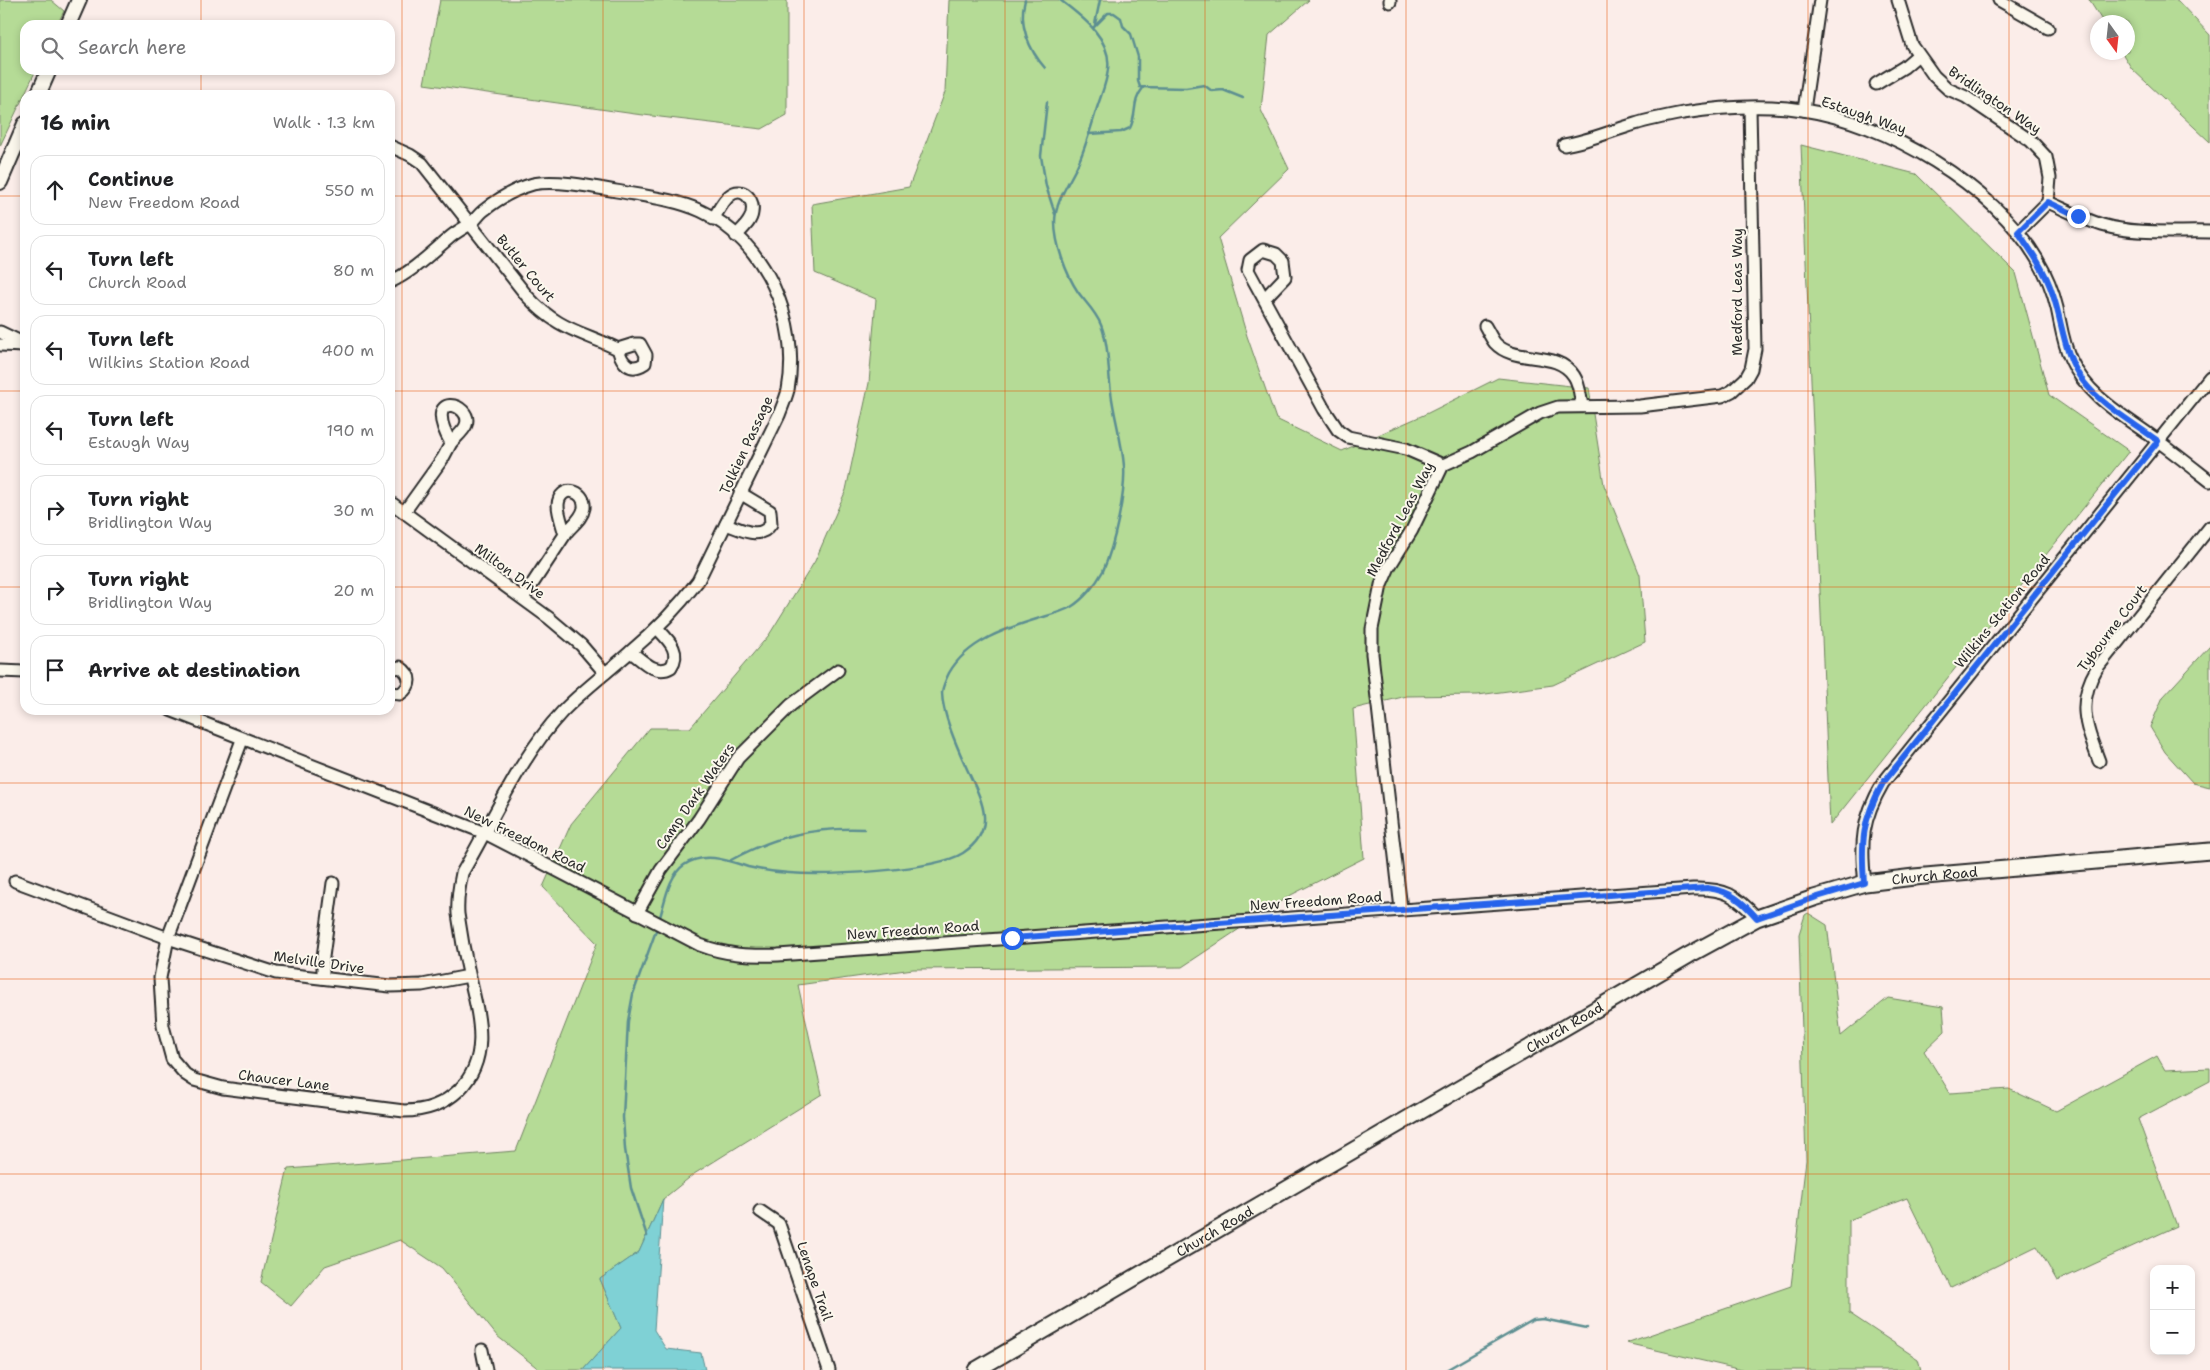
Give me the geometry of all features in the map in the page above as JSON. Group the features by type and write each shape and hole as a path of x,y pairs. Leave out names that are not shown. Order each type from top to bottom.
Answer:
{"main road":[{"name":"Church Road","path":"976,1370 1689,955 1757,918 1864,883 1923,876 2210,851"}],"street":[{"path":"70,20 79,0"},
{"path":"1804,110 1820,0"},
{"name":"Bridlington Way","path":"1898,0 1908,36 1918,55 1934,76 1948,89 1966,97 2026,137 2042,151 2050,171 2048,202"},
{"path":"1999,0 2048,28"},
{"path":"1876,84 1904,67 1918,55"},
{"path":"40,90 47,75"},
{"name":"Estaugh Way","path":"1564,145 1588,140 1660,117 1707,110 1750,108 1804,110 1871,130 1931,158 1973,188 2018,232 2046,277 2054,296 2068,354 2083,381 2103,400 2210,481"},
{"name":"Medford Leas Way","path":"1401,910 1372,654 1372,629 1381,585 1393,560 1412,530 1443,465 1472,452 1550,409 1582,406 1640,406 1711,399 1732,391 1746,378 1751,369 1755,349 1750,108"},
{"path":"0,182 20,136"},
{"name":"Butler Court","path":"395,148 422,163 519,287 542,312 560,325 618,349"},
{"name":"Tolkien Passage","path":"395,279 407,272 454,234 471,224 482,212 510,193 545,182 593,187 657,199 701,211 713,219 736,236 754,256 777,295 786,320 790,362 788,390 779,415 698,581 657,628 562,712 522,765 485,833"},
{"path":"713,219 729,196 739,191 744,193 752,202 753,212 751,219 736,236"},
{"path":"2018,232 2048,202 2085,219 2112,227 2141,231 2210,232"},
{"path":"1265,298 1316,395 1338,430 1348,437 1406,449 1443,465"},
{"path":"1485,326 1494,342 1504,350 1557,362 1570,372 1578,384 1582,406"},
{"path":"0,332 20,342"},
{"path":"0,345 20,345"},
{"name":"Wilkins Station Road","path":"1864,883 1862,855 1866,822 1871,804 1883,783 2210,377"},
{"path":"404,511 443,458 451,443"},
{"path":"726,524 751,533 768,529 771,524 770,511 740,493"},
{"name":"Milton Drive","path":"395,505 523,598 581,645 605,673"},
{"name":"Tybourne Court","path":"2099,760 2085,716 2084,699 2089,683 2097,668 2210,527"},
{"path":"523,598 565,535"},
{"path":"631,652 652,668 662,670 671,667 676,658 675,652 670,642 657,628"},
{"path":"395,668 400,667 406,672 410,680 407,689 400,694 395,694"},
{"name":"Camp Dark Waters","path":"642,915 661,870 699,819 738,758 790,705 838,670"},
{"path":"0,671 20,672"},
{"name":"New Freedom Road","path":"182,715 242,740 485,833 677,934 720,952 738,955 768,955 1707,888 1728,892 1746,906 1757,918"},
{"name":"Chaucer Lane","path":"242,740 168,938 160,978 163,1026 172,1059 185,1074 194,1080 223,1088 404,1111 426,1109 446,1101 466,1082 478,1060 480,1040 477,1009 458,914 462,873 485,833"},
{"name":"Melville Drive","path":"15,880 168,938 276,973 395,986 430,984 469,976"},
{"path":"323,978 323,957 333,883"},
{"name":"Lenape Trail","path":"760,1211 779,1224 829,1370"},
{"path":"482,1350 486,1370"}],"green space":[{"path":"0,0 51,0 64,11 60,20 20,20 20,75 34,75 27,90 20,90 20,104 0,146"},
{"path":"440,0 787,0 787,115 762,129 635,114 424,84"},
{"path":"949,0 1309,0 1269,35 1261,110 1289,169 1218,238 1247,336 1276,419 1342,451 1428,413 1498,378 1589,388 1604,485 1640,575 1645,642 1553,685 1478,695 1407,696 1353,709 1364,858 1289,896 1182,967 913,969 798,985 822,1094 694,1174 663,1199 639,1252 600,1279 621,1328 583,1370 540,1370 497,1336 442,1268 400,1240 325,1266 291,1306 261,1282 288,1169 516,1151 597,943 543,887 571,824 650,728 690,728 769,635 815,561 846,490 869,383 876,299 815,273 812,204 909,187 945,92"},
{"path":"2089,0 2177,0 2210,35 2210,142 2132,69 2126,60 2135,60 2135,15 2099,15"},
{"path":"1801,145 1916,174 2016,273 2049,395 2129,451 1830,825"},
{"path":"2210,646 2210,787 2193,783 2165,752 2150,727 2163,697"},
{"path":"1808,913 1827,925 1841,1036 1888,998 1943,1007 1945,1031 1924,1051 1950,1093 2009,1089 2056,1111 2157,1056 2165,1070 2210,1068 2210,1081 2138,1119 2177,1226 2057,1281 2037,1246 1951,1288 1907,1198 1849,1220 1849,1313 1918,1359 1921,1370 1742,1370 1626,1343 1791,1286 1806,1160 1799,934 1805,915"}],"water":[{"path":"663,1199 654,1330 666,1349 701,1353 705,1370 583,1370 621,1328 600,1279 639,1252"}],"waterway":[{"path":"1025,0 1023,18 1026,36 1034,53 1045,68"},
{"path":"659,920 674,876 684,865 699,858 716,858 748,867 773,871 827,874 905,868 949,859 963,853 974,844 981,834 984,824 984,813 977,791 955,742 945,711 942,692 948,675 966,652 989,637 1014,626 1071,607 1089,591 1103,571 1115,534 1121,504 1124,477 1123,457 1112,401 1104,333 1096,316 1078,292 1065,268 1055,231 1055,222 1057,207 1077,166 1088,137 1106,79 1108,58 1105,47 1093,29 1060,0"},
{"path":"1095,24 1100,0"},
{"path":"1093,28 1108,13 1114,13 1121,18 1123,26 1131,34 1138,57 1138,81 1140,87 1186,88 1204,85 1212,91 1223,90 1243,98"},
{"path":"1089,134 1121,132 1130,128 1137,98 1143,88"},
{"path":"1047,102 1041,156 1046,186 1055,214"},
{"path":"731,860 763,845 795,835 828,830 864,829"},
{"path":"647,1236 631,1188 625,1149 623,1117 628,1021 633,994 657,928"},
{"path":"1446,1370 1533,1320 1543,1319 1587,1328"}],"route":[{"path":"1012,938 1707,888 1728,892 1746,906 1757,918 1864,883 1862,855 1866,822 1871,804 1883,783 2158,441 2091,390 2076,371 2070,360 2063,337 2054,296 2036,258 2018,232 2048,202 2078,216"}]}
